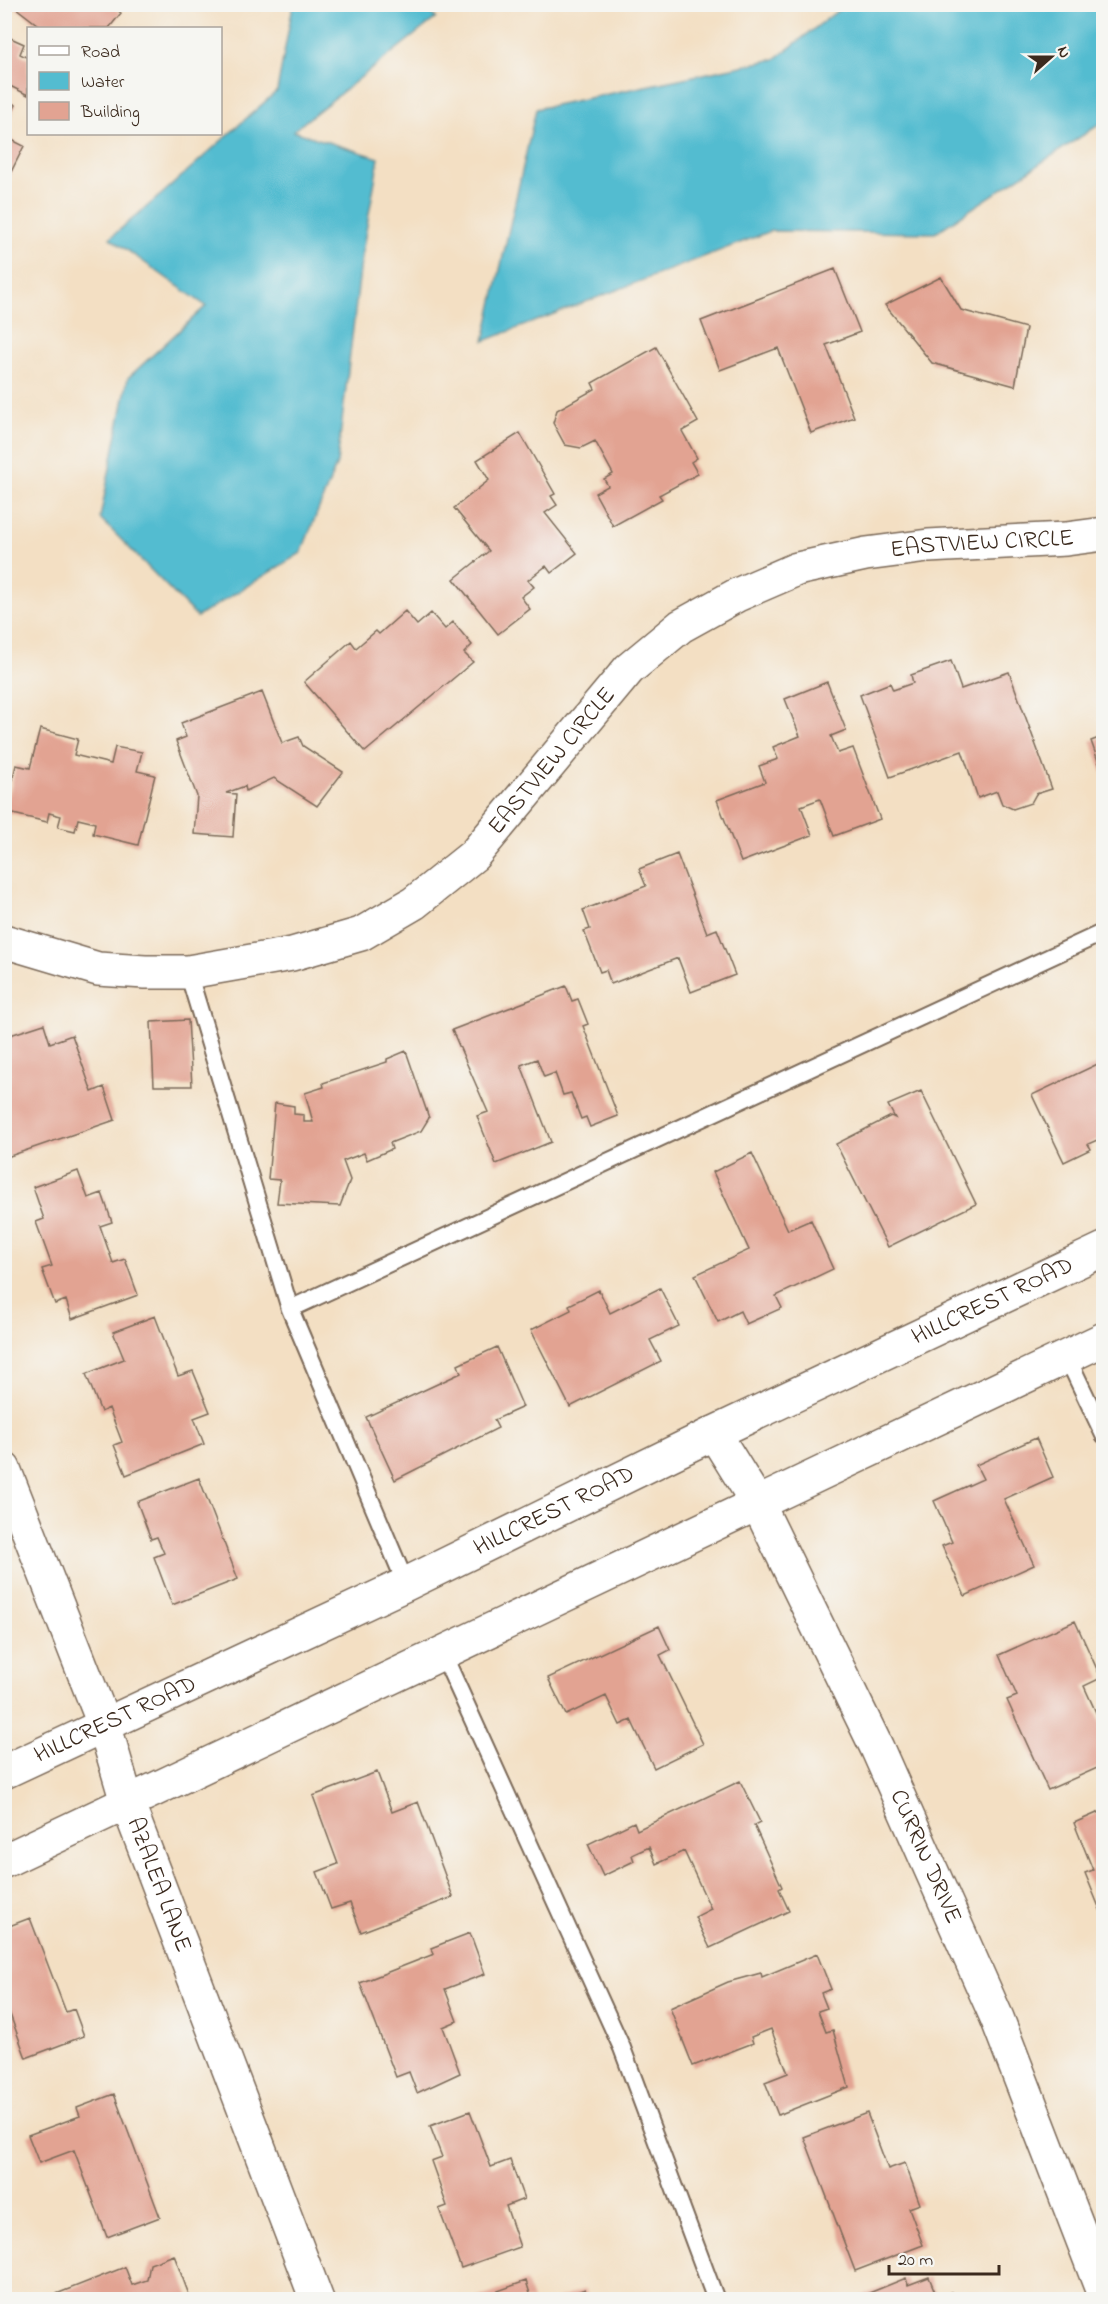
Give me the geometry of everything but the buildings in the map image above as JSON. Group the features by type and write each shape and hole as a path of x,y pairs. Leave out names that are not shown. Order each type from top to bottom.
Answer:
{"street":[{"name":"EASTVIEW CIRCLE","path":"4,941 98,969 188,972 292,954 361,934 414,903 474,855 629,669 681,626 737,595 797,569 866,554 928,546 1066,539 1104,534"},
{"name":"HILLCREST ROAD","path":"4,1772 406,1584 714,1433 1104,1249"},
{"path":"4,1861 1104,1339"},
{"name":"CURRIN DRIVE","path":"714,1433 758,1504 877,1748 997,2018 1104,2295"},
{"name":"AZALEA LANE","path":"4,1469 104,1724 128,1802 317,2300"}],"lane":[{"path":"290,1309 1104,932"},
{"path":"188,972 290,1309 406,1584"},
{"path":"1066,1357 1104,1435"},
{"path":"443,1654 622,2048 716,2300"}],"water":[{"path":"293,5 422,5 436,18 293,131 379,158 362,253 337,463 301,553 197,617 100,518 128,378 206,306 110,238 277,91"},
{"path":"845,5 1103,5 1103,122 935,233 771,231 484,341 536,109 775,59"}]}
